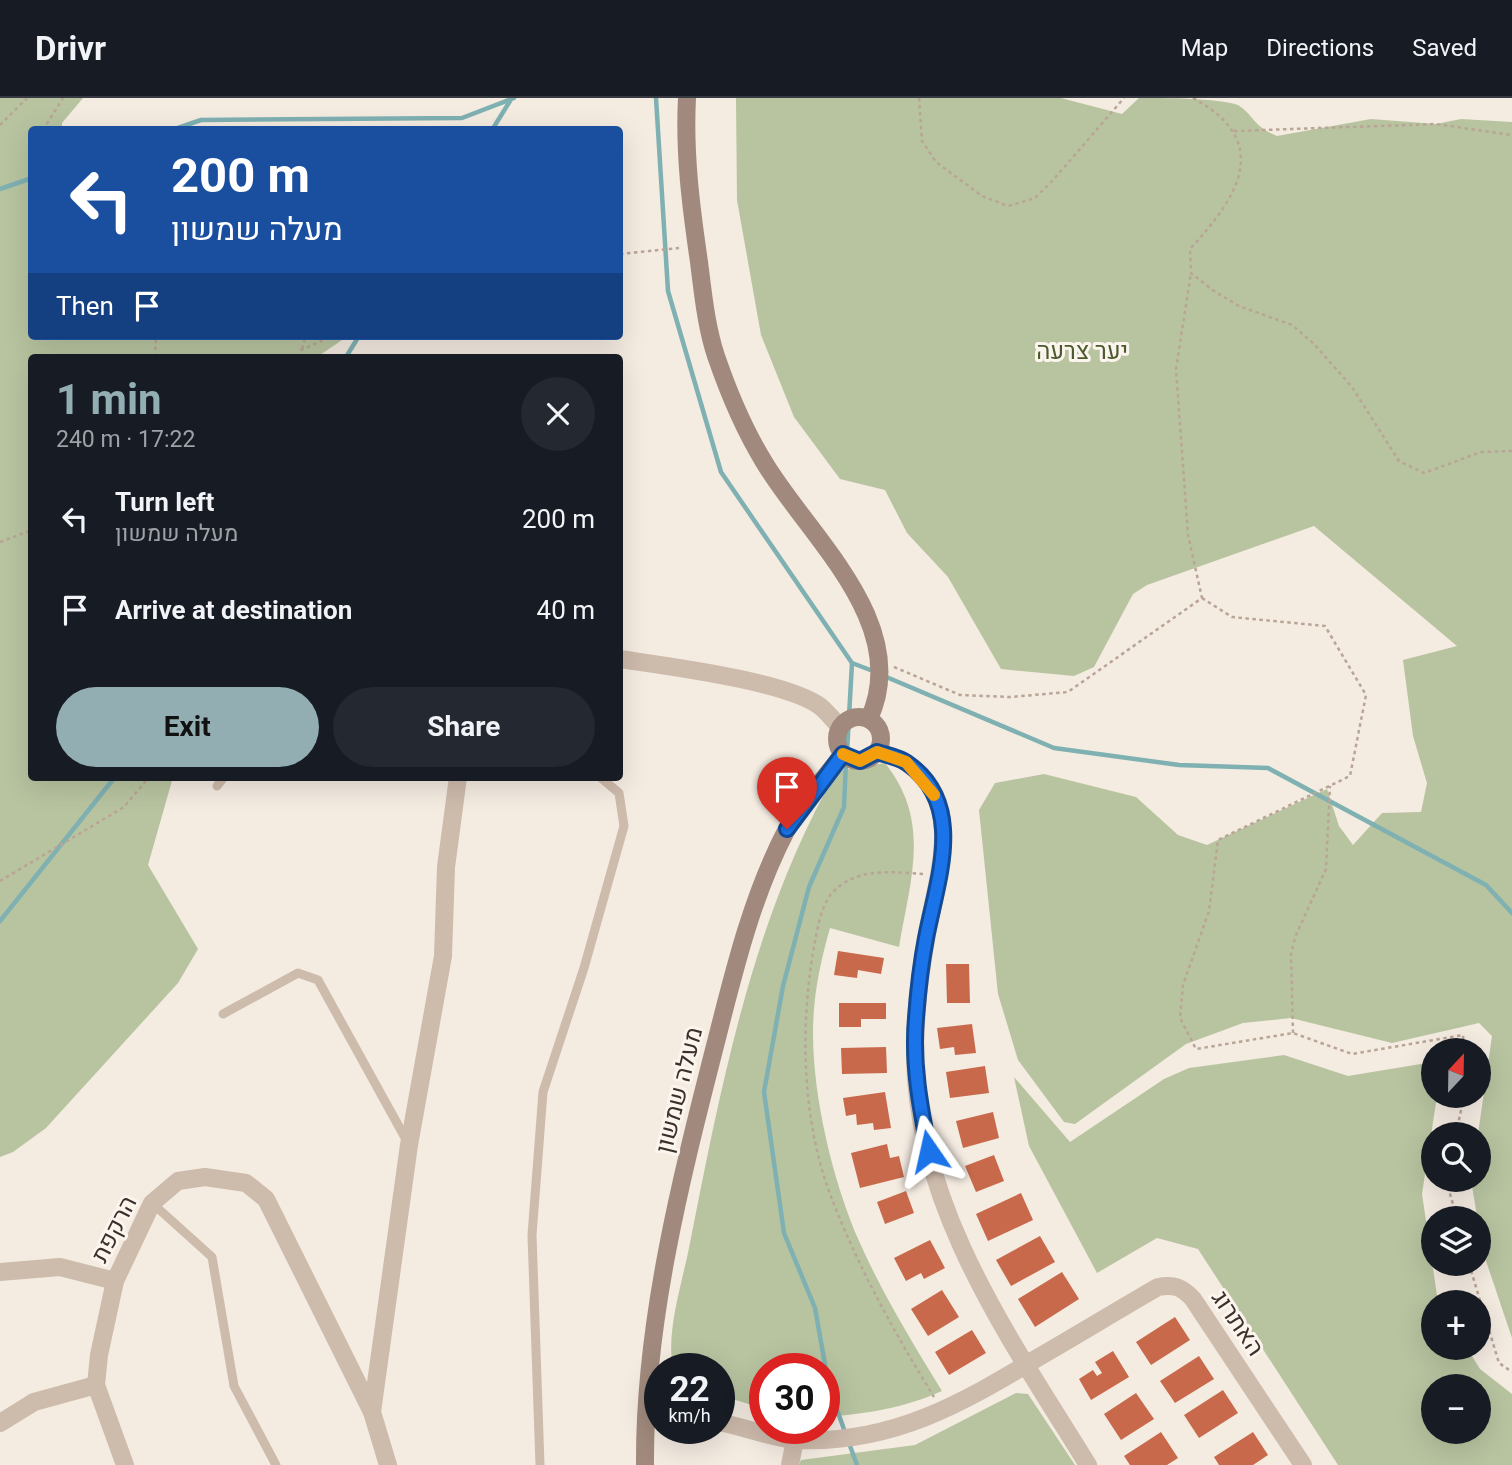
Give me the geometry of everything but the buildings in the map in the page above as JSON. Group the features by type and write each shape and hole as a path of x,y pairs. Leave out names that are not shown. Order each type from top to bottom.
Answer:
{"main road":[{"path":"687,98 685,136 696,246 706,319 716,355 764,462 847,575 867,617 878,660 879,698 869,719"},
{"path":"853,718 869,719 881,734 877,752 860,761 843,754 837,741 840,727 853,718"},
{"name":"מעלה שמשון","path":"652,1353 667,1260 703,1092 738,961 769,867 787,829 843,754"},
{"name":"מעלה שמשון","path":"645,1465 648,1444"}],"street":[{"path":"623,659 711,674 788,692 820,706 840,727"},
{"path":"877,752 906,762 926,782 938,803 944,831 941,875 926,938 916,1020 918,1095 937,1183 953,1227 974,1272 1026,1365 1088,1465"},
{"path":"372,1412 409,1145 443,956 446,867 457,781"},
{"name":"הרקפת","path":"125,1465 96,1385 99,1355 115,1281 152,1203 178,1181 205,1177 246,1183 266,1199 372,1412 388,1465"},
{"path":"0,1272 60,1267 115,1281"},
{"name":"האתרוג","path":"1026,1365 1158,1287 1180,1287 1193,1298 1303,1465"},
{"path":"840,1436 900,1428 943,1411 1026,1365"},
{"path":"0,1423 34,1402 96,1385"},
{"path":"790,1465 794,1444"}],"lane":[{"path":"217,786 221,781"},
{"path":"540,1465 532,1235 542,1092 584,968 624,826 619,793 605,781"},
{"path":"223,1014 298,974 318,980 409,1145"},
{"path":"152,1203 212,1257 234,1386 276,1465"}],"path":[{"path":"0,125 27,98"},
{"path":"46,126 63,98"},
{"path":"919,98 922,141 936,162 982,196 1008,206 1035,198 1124,98"},
{"path":"1193,98 1210,107 1234,131 1243,158 1238,185 1210,227 1190,249 1191,273 1176,369 1188,536 1202,598 1233,617 1325,626 1366,695 1350,776 1218,840 1209,911 1183,985 1180,1018 1196,1049 1293,1033 1352,1054 1421,1042"},
{"path":"1234,131 1436,124 1512,135"},
{"path":"623,254 696,246"},
{"path":"1191,273 1214,292 1240,306 1292,325 1314,344 1352,387 1399,461 1424,473 1482,452 1512,452"},
{"path":"299,354 305,340"},
{"path":"301,350 323,340"},
{"path":"0,542 28,532"},
{"path":"878,660 960,695 1010,697 1068,692 1202,598"},
{"path":"0,881 124,807 146,781"},
{"path":"1293,1033 1291,953 1296,935 1326,869 1330,786"},
{"path":"941,875 877,870 845,881 831,894 819,922 808,981 807,1032 814,1135 829,1192 855,1253 898,1339 943,1411"},
{"path":"1445,1038 1463,1035 1463,1038"},
{"path":"1473,1276 1499,1363 1512,1372"}],"green space":[{"path":"0,98 83,98 62,126 28,126 28,340 342,340 321,354 28,354 28,781 172,781 148,865 198,949 178,983 46,1128 13,1152 0,1157"},
{"name":"יער צרעה","path":"736,98 1061,98 1122,114 1139,98 1176,98 1238,105 1258,125 1277,136 1371,119 1436,124 1461,119 1512,122 1512,1338 1491,1276 1491,1206 1475,1206 1473,1192 1491,1192 1491,1122 1480,1122 1482,1108 1491,1108 1492,1036 1479,1023 1392,1043 1291,1018 1243,1023 1186,1044 1075,1124 1064,1122 1018,1060 998,994 979,810 995,783 1044,774 1136,797 1178,835 1207,845 1327,789 1339,826 1353,845 1382,813 1421,812 1427,783 1413,736 1403,660 1457,646 1314,526 1147,585 1133,594 1094,667 1074,676 1001,669 948,577 907,533 885,490 840,479 794,417 761,335 737,200"},
{"path":"885,763 900,785 909,807 914,852 899,947 830,928 820,967 813,1020 814,1058 821,1112 833,1166 859,1241 887,1298 942,1391 884,1409 840,1415 840,1353 749,1353 749,1404 735,1400 735,1353 672,1353 671,1341 714,1125 744,1003 783,884 808,826 837,771"},
{"path":"1284,1055 1348,1076 1421,1064 1421,1108 1435,1108 1433,1122 1421,1122 1421,1192 1424,1206 1421,1206 1421,1276 1434,1276 1436,1290 1421,1290 1421,1360 1474,1360 1486,1374 1421,1374 1421,1444 1491,1444 1491,1378 1512,1394 1512,1465 1338,1465 1198,1249 1157,1238 1097,1273 1029,1146 1014,1077 1070,1142 1164,1079 1189,1068"},
{"path":"1016,1393 1028,1394 1075,1465 799,1465 801,1460 915,1445"}],"waterway":[{"path":"184,126 201,120 462,118 514,98"},
{"path":"656,98 668,291 721,472 852,663 847,752"},
{"path":"494,126 510,101"},
{"path":"0,189 28,179"},
{"path":"348,354 357,340"},
{"path":"852,663 873,671"},
{"path":"884,676 1054,748 1179,765 1268,768 1486,885 1512,913"},
{"path":"846,761 844,807 809,887 783,986 764,1092 784,1233 815,1308 829,1387 846,1435"},
{"path":"0,921 112,781"},
{"path":"849,1443 857,1465"}],"slow traffic":[{"path":"843,754 860,761 877,752 906,762 926,782 934,795"}],"route":[{"path":"787,829 843,754 860,761 877,752 906,762 926,782 938,803 944,831 941,875 926,938 916,1020 918,1095 929,1151"}]}
